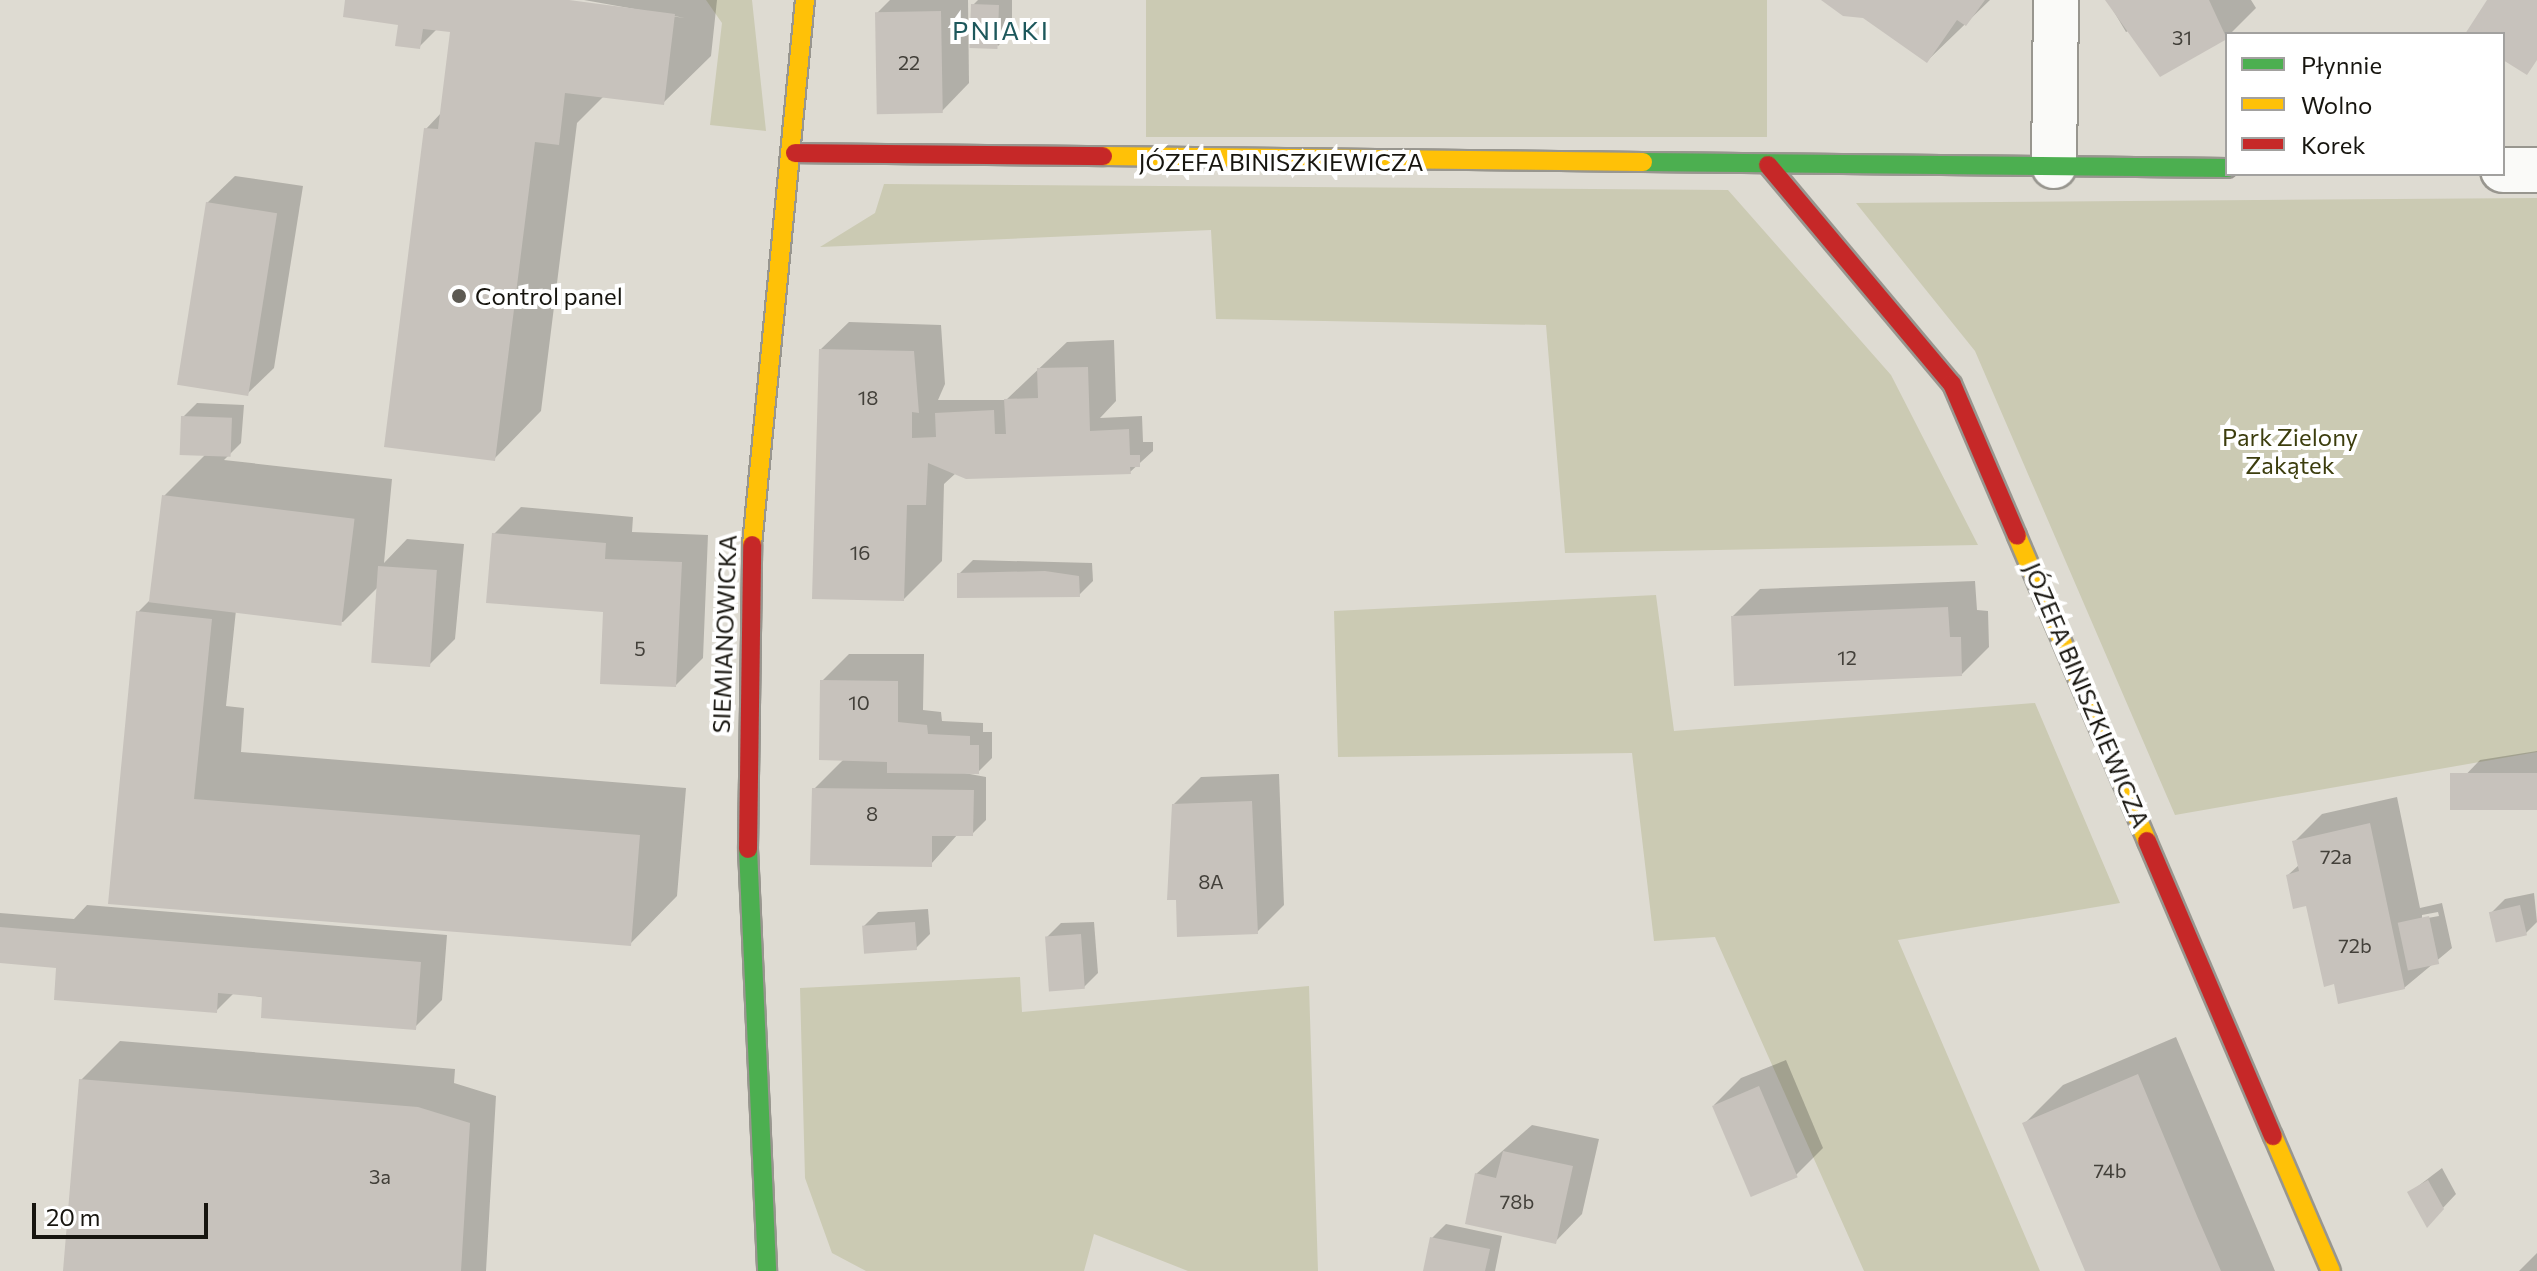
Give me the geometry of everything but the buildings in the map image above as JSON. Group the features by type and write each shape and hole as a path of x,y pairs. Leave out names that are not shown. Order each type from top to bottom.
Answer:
{"street":[{"name":"SIEMIANOWICKA","path":"774,1269 744,772 753,507 795,153 805,0"},
{"path":"2054,166 2056,0"},
{"name":"JÓZEFA BINISZKIEWICZA","path":"795,153 2225,168"},
{"name":"JÓZEFA BINISZKIEWICZA","path":"1768,165 1952,384 2331,1271"},
{"path":"2505,170 2537,170"}],"green space":[{"path":"706,0 752,0 766,131 710,125 722,23"},
{"path":"1146,0 1767,0 1767,137 1146,137"},
{"path":"884,184 1728,190 1891,375 1978,545 1565,553 1546,325 1216,319 1211,230 820,247 875,213"},
{"name":"Park Zielony Zakątek","path":"2537,198 2537,752 2175,815 1975,351 1856,203"},
{"path":"1656,595 1674,731 2035,703 2120,903 1898,940 2040,1271 1864,1271 1715,937 1654,941 1632,753 1338,757 1334,611"},
{"path":"1020,977 1022,1012 1309,986 1318,1271 1188,1271 1094,1234 1084,1271 866,1271 832,1253 805,1178 800,988"}],"traffic: fast":[{"path":"1643,162 2225,168"},
{"path":"748,849 767,1271"}],"traffic: slow":[{"path":"752,545 805,0"},
{"path":"1103,156 1643,162"},
{"path":"2017,536 2147,841"},
{"path":"2273,1136 2331,1271"}],"traffic: jam":[{"path":"795,153 1103,156"},
{"path":"1768,165 1952,384 2017,536"},
{"path":"748,849 752,545"},
{"path":"2147,841 2273,1136"}],"place":[{"name":"Control panel","path":"459,296"}],"district":[{"name":"PNIAKI","path":"1001,30"}]}
